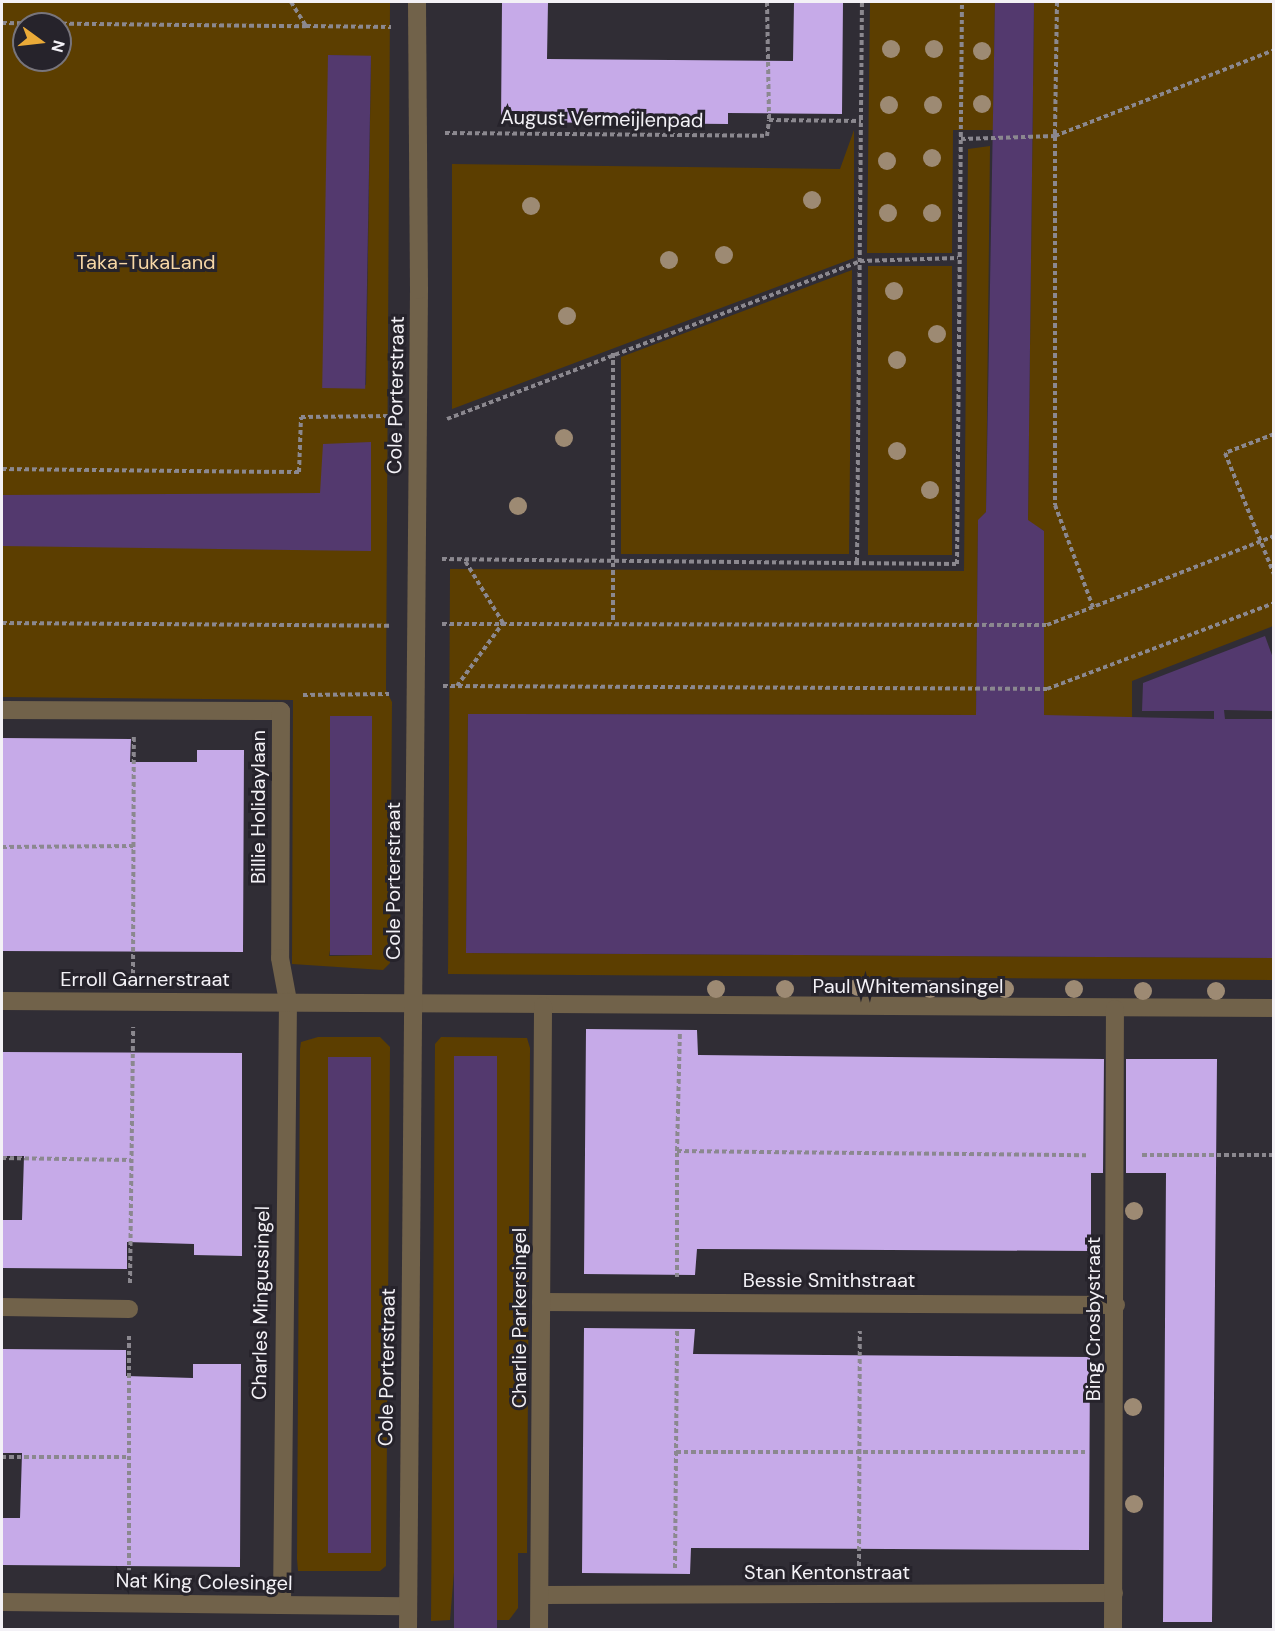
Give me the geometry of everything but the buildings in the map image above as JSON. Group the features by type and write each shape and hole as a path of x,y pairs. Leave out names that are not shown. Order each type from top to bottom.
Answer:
{"street":[{"name":"Cole Porterstraat","path":"408,1629 406,1606 415,1005 420,132 417,2"},
{"name":"Billie Holidaylaan","path":"2,710 281,711 280,958 288,1001"},
{"name":"Erroll Garnerstraat","path":"2,1001 288,1001 415,1005"},
{"name":"Charles Mingussingel","path":"282,1605 288,1001"},
{"name":"Paul Whitemansingel","path":"415,1005 680,1008 1274,1008"},
{"name":"Charlie Parkersingel","path":"539,1629 543,1006"},
{"name":"Bing Crosbystraat","path":"1113,1629 1116,1305 1115,1009"},
{"name":"Bessie Smithstraat","path":"541,1302 1116,1305"},
{"path":"2,1307 129,1309"},
{"name":"Stan Kentonstraat","path":"540,1595 1114,1593"},
{"name":"Nat King Colesingel","path":"2,1602 406,1606"}],"path":[{"path":"291,2 306,26"},
{"path":"767,2 769,120 861,121"},
{"path":"857,562 862,2"},
{"path":"417,560 957,564 962,2"},
{"path":"1057,2 1055,505 1093,607"},
{"path":"2,23 417,27"},
{"path":"961,138 1055,136 1274,50"},
{"name":"August Vermeijlenpad","path":"420,132 767,136 769,120"},
{"path":"2,469 299,472 301,417 447,417 860,261 958,258"},
{"path":"613,353 613,623"},
{"path":"446,429 447,417"},
{"path":"1274,434 1225,453 1274,574"},
{"path":"440,624 1047,625 1274,536"},
{"path":"440,547 440,570"},
{"path":"464,559 503,623"},
{"path":"439,686 1047,689 1274,603"},
{"path":"440,613 440,634"},
{"path":"2,623 385,626"},
{"path":"457,686 503,623"},
{"path":"439,675 439,698"},
{"path":"281,711 280,695 389,694 416,688"},
{"path":"129,1604 134,711"},
{"path":"2,847 133,846"},
{"path":"675,1595 680,1008"},
{"path":"677,1152 1274,1155"},
{"path":"2,1158 131,1160"},
{"path":"859,1594 860,1303"},
{"path":"676,1452 1115,1452"},
{"path":"2,1457 129,1457"}],"green space":[{"name":"Taka-TukaLand","path":"2,2 390,2 386,690 392,702 390,963 383,970 292,964 293,700 2,697","holes":["329,55 371,57 366,385 329,388","372,717 372,955 329,956"]},
{"path":"870,2 995,2 993,130 953,130 952,253 867,253"},
{"path":"1034,2 1273,2 1273,626 1132,681 1132,718 1044,716 1044,531 1028,521"},
{"path":"854,130 854,258 452,409 452,164 840,169"},
{"path":"990,146 986,512 978,521 976,715 468,714 466,953 1273,958 1273,980 448,974 450,569 964,571 968,149"},
{"path":"868,266 952,266 952,555 868,555"},
{"path":"852,270 849,554 621,554 621,357"},
{"path":"318,1037 380,1037 390,1047 386,1566 380,1571 298,1571 300,1049 301,1042"},
{"path":"441,1037 527,1038 530,1048 527,1553 518,1553 518,1608 509,1620 494,1620 497,1056 450,1620 431,1621 435,1044"}],"shaded area":[{"path":"995,2 1034,2 1028,520 1044,531 1044,715 1214,719 1214,711 1142,711 1143,683 1265,636 1273,658 1273,711 1224,710 1225,719 1273,719 1273,958 466,953 468,714 976,715 978,520 986,512"},
{"path":"328,55 371,56 365,389 322,388"},
{"path":"371,442 371,551 2,546 2,495 320,493 323,444"},
{"path":"330,716 372,716 372,955 330,955"},
{"path":"454,1056 497,1056 497,1629 454,1629"},
{"path":"328,1057 371,1057 371,1553 328,1553"}]}
